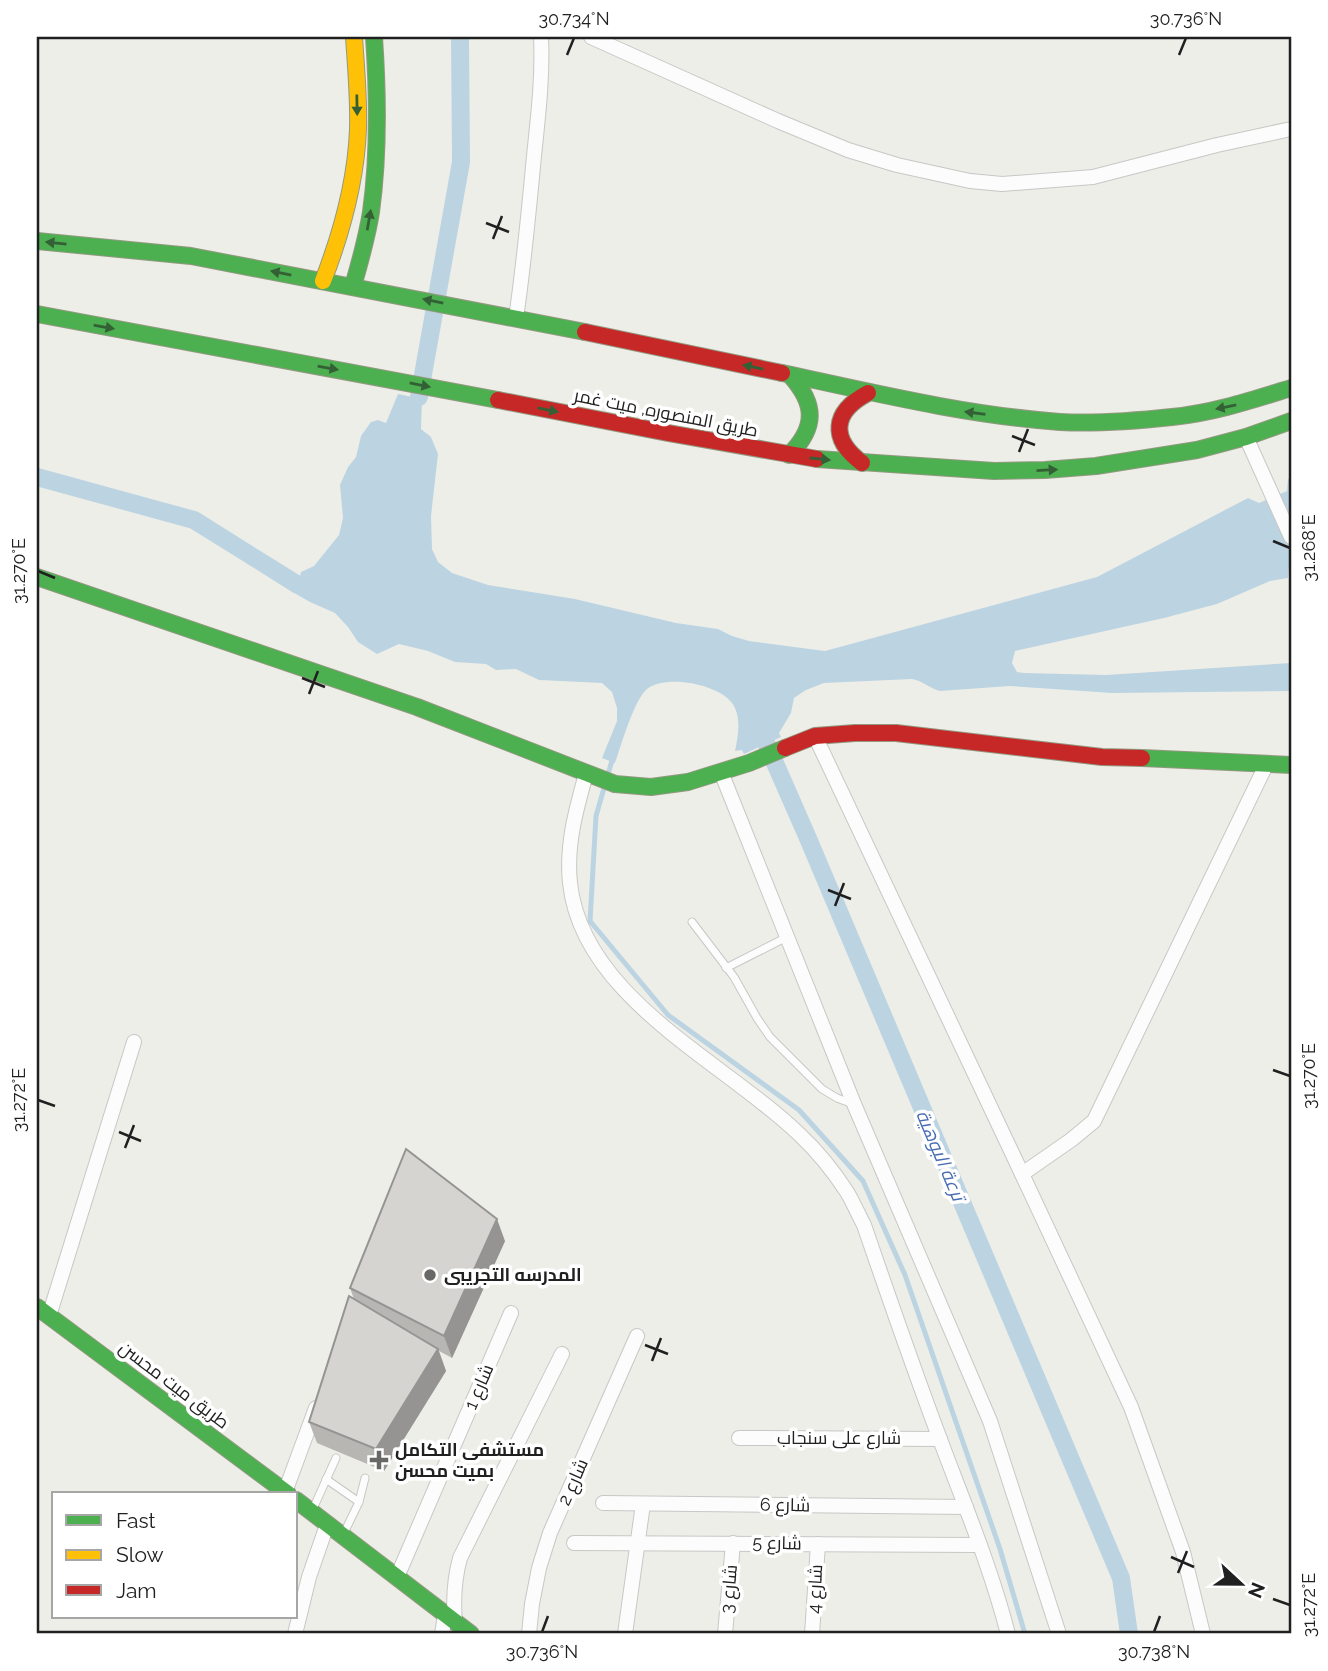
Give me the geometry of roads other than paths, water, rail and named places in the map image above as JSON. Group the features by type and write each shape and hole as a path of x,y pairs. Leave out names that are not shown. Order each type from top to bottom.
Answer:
{"main road":[{"path":"323,281 339,242 354,176 358,142 354,37"},
{"path":"354,286 365,247 375,177 377,101 374,37"},
{"path":"37,241 191,256 493,313 868,393 1008,417 1063,422 1119,422 1232,406 1291,388"},
{"name":"طريق المنصوره, ميت غمر","path":"37,314 789,455 862,463 994,471 1096,466 1197,450 1247,437 1291,421"},
{"path":"789,455 799,447 810,422 807,396 800,384 790,375"},
{"path":"862,463 852,457 845,448 840,438 839,426 848,405 868,393"},
{"path":"37,578 417,707 615,784 651,787 688,782 815,736 855,733 896,733 1102,757 1291,765"},
{"name":"طريق ميت محسن","path":"43,1312 286,1492"},
{"name":"طريق ميت محسن","path":"298,1501 471,1634"}],"street":[{"path":"516,318 526,247 538,115 541,37"},
{"path":"591,37 848,150 897,165 970,181 1002,184 1093,177 1291,129"},
{"path":"1247,437 1291,537"},
{"path":"815,736 1130,1407 1183,1552 1203,1634"},
{"path":"1022,1174 1090,1126 1099,1113 1267,763"},
{"path":"721,772 854,1104 990,1421 1059,1634"},
{"path":"591,776 572,829 569,854 570,884 575,910 587,942 601,964 627,994 787,1123 815,1151 848,1193 864,1225 940,1439 981,1545 1007,1634"},
{"path":"43,1312 134,1042"},
{"name":"شارع 1","path":"397,1577 511,1313"},
{"name":"شارع 2","path":"529,1634 539,1568 550,1533 637,1336"},
{"path":"442,1634 450,1618 460,1558 562,1354"},
{"path":"291,1492 322,1391"},
{"name":"شارع على سنجاب","path":"739,1438 940,1439"},
{"name":"شارع 6","path":"603,1503 966,1507"},
{"path":"625,1634 643,1504"},
{"path":"295,1634 309,1577 327,1525"},
{"name":"شارع 5","path":"573,1543 981,1545"},
{"name":"شارع 3","path":"724,1634 733,1543"},
{"name":"شارع 4","path":"812,1634 818,1544"}],"lane":[{"path":"692,922 740,987 763,1028 778,1045 822,1089 854,1104"},
{"path":"726,968 787,937"},
{"path":"312,1512 335,1458"},
{"path":"342,1536 359,1502 365,1478"},
{"path":"326,1479 359,1502"}],"water":[{"path":"398,394 422,399 421,429 431,437 438,454 431,516 432,549 438,562 452,573 488,585 575,599 676,623 718,629 749,641 825,651 1097,577 1248,498 1259,503 1287,491 1288,479 1291,478 1291,565 1288,578 1270,581 1217,604 1015,651 1012,663 1017,672 1024,673 1106,675 1291,663 1291,691 1112,693 1010,686 940,691 912,679 824,683 794,698 791,713 779,733 781,737 744,754 742,750 735,751 737,714 725,696 704,686 666,682 647,689 642,695 628,724 615,763 602,758 617,721 617,708 612,692 602,683 539,680 516,669 496,670 486,664 455,662 428,651 399,644 377,654 358,642 335,613 296,594 301,572 314,566 339,535 343,518 340,485 356,457 361,436 371,422 378,420 386,423"}],"waterway":[{"path":"419,397 461,162 460,37"},
{"path":"37,477 194,520 298,585 320,588"},
{"name":"ترعة البوهية","path":"757,722 1121,1578 1129,1634"},
{"path":"613,757 596,816 590,921 668,1015 799,1110 863,1181 905,1275 1000,1549 1025,1634"}],"place":[{"name":"المدرسه التجريبى","path":"430,1275"},
{"name":"مستشفى التكامل بميت محسن","path":"379,1460"}]}
